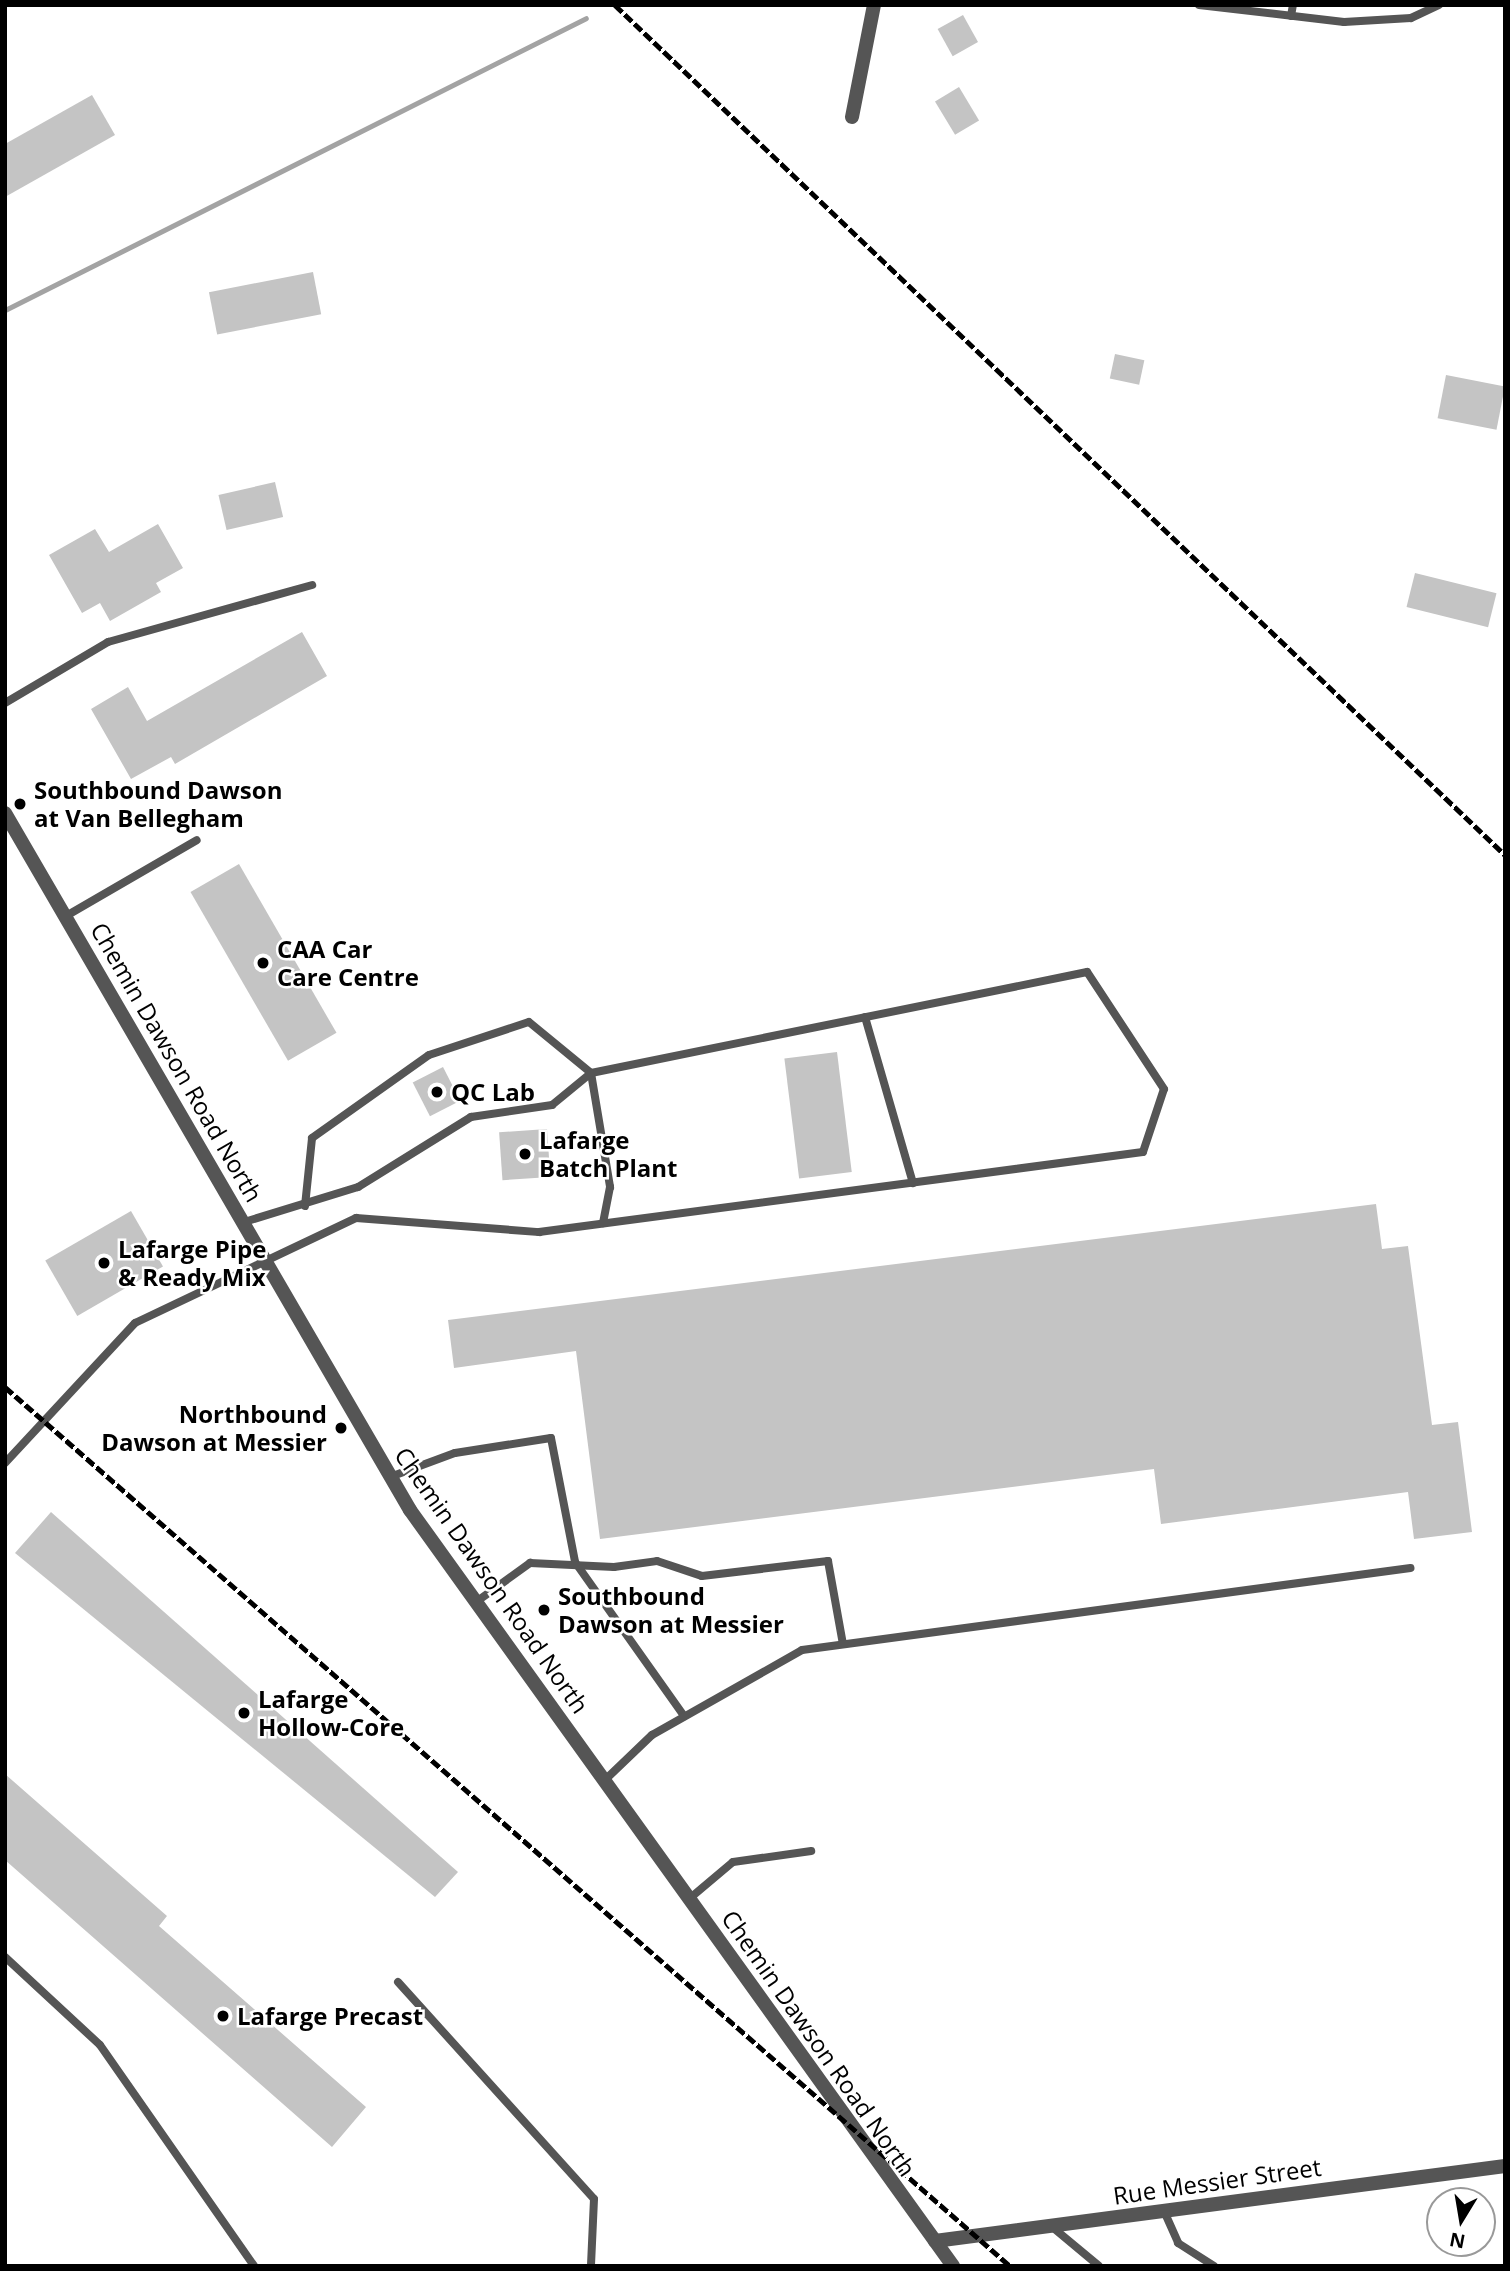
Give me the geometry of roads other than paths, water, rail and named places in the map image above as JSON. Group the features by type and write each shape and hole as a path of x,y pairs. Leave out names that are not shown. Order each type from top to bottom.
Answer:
{"street":[{"path":"852,117 874,5"},
{"name":"Chemin Dawson Road North","path":"5,813 390,1476 476,1602 953,2266"},
{"name":"Rue Messier Street","path":"935,2241 1505,2166"}],"lane":[{"path":"1199,5 1344,22 1411,18 1439,5"},
{"path":"1291,16 1293,5"},
{"path":"5,703 108,642 312,585"},
{"path":"66,916 197,840"},
{"path":"5,1463 135,1323 263,1257 356,1218 539,1231 1143,1152 1164,1089 1087,972 591,1073 552,1105 471,1117 358,1187 305,1206 244,1222"},
{"path":"865,1017 913,1183"},
{"path":"305,1206 312,1138 429,1055 529,1022 591,1073 610,1187 603,1223"},
{"path":"390,1476 455,1453 551,1438 575,1562 684,1716"},
{"path":"476,1602 530,1563 575,1562 614,1567 657,1561 702,1576 828,1562 843,1644"},
{"path":"605,1780 652,1735 802,1650 1410,1568"},
{"path":"689,1899 733,1863 811,1851"},
{"path":"5,1957 100,2045 254,2266"},
{"path":"398,1982 594,2199 592,2266"},
{"path":"1164,2211 1178,2243 1214,2266"},
{"path":"1051,2226 1099,2266"}],"waterway":[{"path":"5,310 586,18"}],"railway":[{"path":"615,5 1505,855"},
{"path":"5,1387 1010,2266"}],"place":[{"name":"Southbound Dawson at Van Bellegham","path":"20,804"},
{"name":"CAA Car Care Centre","path":"263,963"},
{"name":"QC Lab","path":"437,1092"},
{"name":"Lafarge Batch Plant","path":"525,1154"},
{"name":"Lafarge Pipe & Ready Mix","path":"104,1263"},
{"name":"Northbound Dawson at Messier","path":"341,1428"},
{"name":"Southbound Dawson at Messier","path":"544,1610"},
{"name":"Lafarge Hollow-Core","path":"244,1713"},
{"name":"Lafarge Precast","path":"223,2016"}]}
